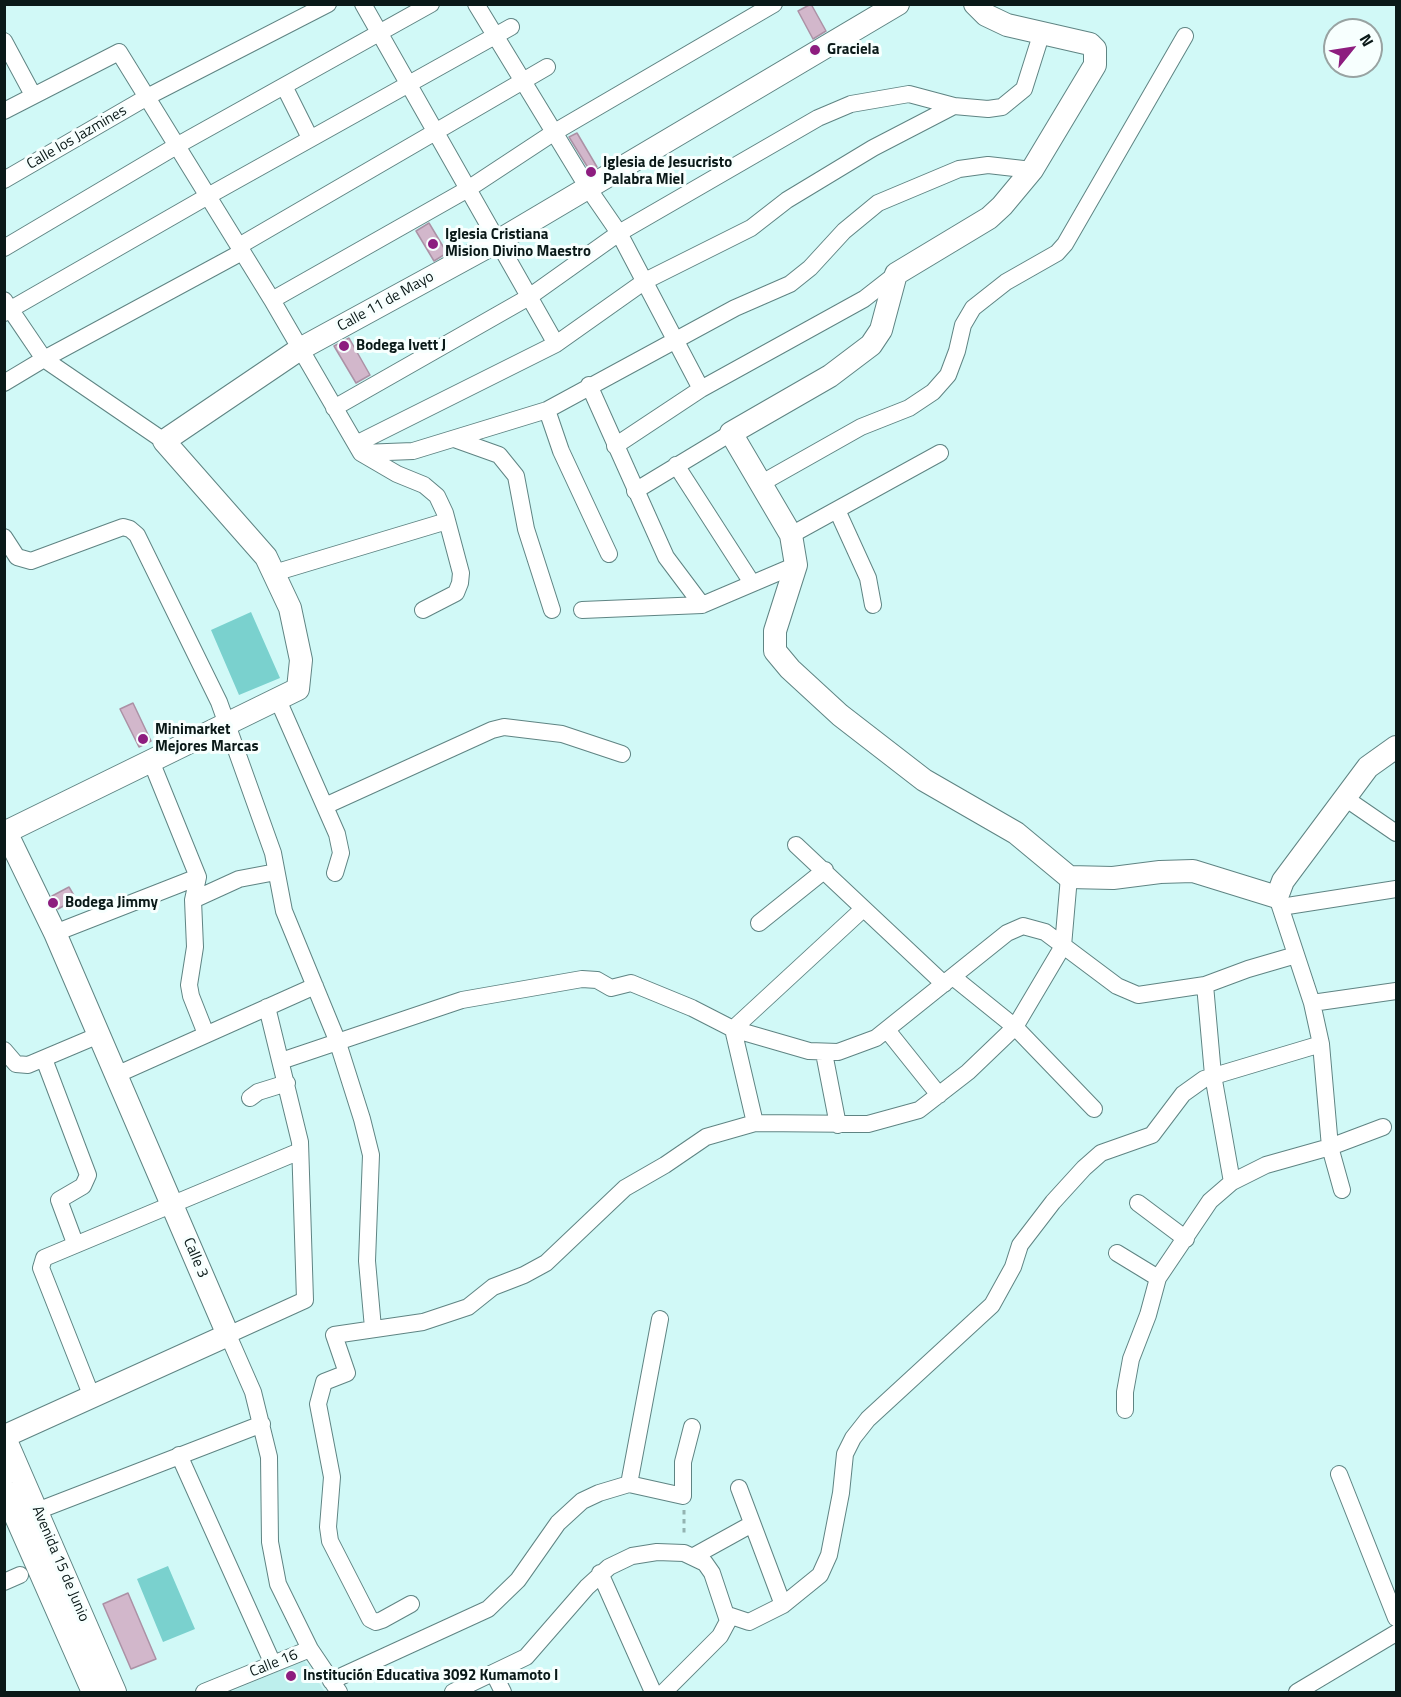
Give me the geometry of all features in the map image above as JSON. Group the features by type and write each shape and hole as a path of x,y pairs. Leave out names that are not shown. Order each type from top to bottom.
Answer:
{"street":[{"name":"Calle los Jazmines","path":"4,180 149,96 328,4"},
{"path":"363,4 556,344"},
{"path":"4,248 178,145 431,4"},
{"path":"476,4 588,188 619,233 701,389"},
{"path":"272,300 468,189 554,133 774,4"},
{"path":"615,446 701,389 864,299 897,274 989,218 1032,170 1095,65 1097,57 1095,49 1090,44 1007,25 986,15 975,4"},
{"name":"Calle 11 de Mayo","path":"164,441 300,349 498,241 895,7"},
{"path":"5,832 298,689 301,660 290,608 266,557 164,441 44,359 7,307 511,27"},
{"path":"334,408 529,297 619,233 818,118 851,104 909,94 954,106 988,109 1002,107 1016,98 1024,89 1042,32"},
{"path":"760,484 861,427 909,408 933,392 948,375 963,325 973,308 1006,282 1056,253 1065,244 1185,36"},
{"path":"4,41 33,95"},
{"path":"4,111 119,52 149,96 272,300 358,449 398,474 424,485 437,496 447,521 461,573 460,583 456,593 423,610"},
{"path":"4,383 240,249 435,131 547,68"},
{"path":"284,86 310,138"},
{"path":"358,449 556,344 645,281 751,228 787,201 873,148 954,106"},
{"path":"358,449 413,452 458,440 547,410 589,385 675,342 735,308 790,284 810,268 843,231 878,203 959,169 988,165 1032,170"},
{"path":"635,491 830,376 871,345 881,330 897,274"},
{"path":"589,385 666,557 702,605"},
{"path":"547,410 561,451 609,554"},
{"path":"731,433 791,535 796,565 775,631 776,651 790,669 840,714 924,780 1016,833 1069,877 1113,878 1160,872 1193,872 1279,902 1396,889"},
{"path":"458,440 499,455 516,476 526,530 552,610"},
{"path":"791,535 940,453"},
{"path":"676,465 752,583"},
{"path":"837,510 868,578 873,605"},
{"path":"274,573 447,521"},
{"path":"4,537 17,557 31,561 123,527 130,529 137,535 227,722 273,853 284,911 338,1040 371,1155 367,1261 373,1328"},
{"path":"582,610 702,605 796,565"},
{"path":"278,700 338,834 341,853 335,873"},
{"path":"325,806 492,730 504,727 562,734 622,754"},
{"path":"1342,1190 1330,1147 1321,1044 1312,1003 1279,902 1283,881 1368,767 1396,747"},
{"path":"151,761 198,877 194,900 195,947 189,985 190,996 206,1034"},
{"path":"1346,798 1396,832"},
{"name":"Calle 3","path":"5,832 55,933 253,1392 262,1425 271,1478 269,1527 272,1562 278,1584 310,1649 335,1687"},
{"path":"796,845 825,870 863,909 948,980 1015,1028 1094,1109"},
{"path":"759,923 825,870"},
{"path":"194,900 239,879 276,872"},
{"path":"55,933 198,877"},
{"path":"411,1604 382,1620 376,1622 370,1619 330,1541 328,1527 332,1477 318,1404 324,1382 347,1373 334,1335 423,1322 468,1307 493,1287 524,1275 546,1263 624,1188 706,1137 755,1124 868,1124 919,1110 968,1072 1015,1028 1063,946 1069,877"},
{"path":"733,1029 863,909"},
{"path":"282,1061 338,1040 462,1000 582,979 597,980 611,987 632,983 692,1008 733,1029 809,1051 824,1053 853,1049 886,1030 1014,929 1038,928 1117,986 1138,995 1205,985 1296,955"},
{"path":"1205,985 1213,1075 1232,1182"},
{"path":"116,1075 315,986"},
{"path":"1312,1003 1396,991"},
{"path":"4,1436 305,1300 300,1151 282,1061 267,1007"},
{"path":"733,1029 755,1124"},
{"path":"886,1030 939,1095"},
{"path":"4,1050 16,1064 28,1065 99,1035"},
{"path":"728,1615 749,1623 783,1605 815,1581 825,1569 841,1493 845,1454 860,1428 992,1305 1008,1277 1020,1245 1053,1202 1084,1168 1101,1153 1152,1135 1183,1094 1213,1075 1321,1044"},
{"path":"824,1053 838,1125"},
{"path":"44,1059 88,1174 83,1186 59,1200 75,1243"},
{"path":"250,1098 258,1092 287,1083"},
{"path":"1125,1410 1125,1392 1131,1359 1146,1322 1158,1278 1210,1201 1232,1182 1266,1165 1330,1147 1383,1127"},
{"path":"92,1397 41,1268 44,1258 75,1243 300,1151"},
{"path":"1138,1203 1186,1239"},
{"path":"1117,1253 1158,1278"},
{"path":"629,1484 660,1320"},
{"path":"37,1511 262,1425"},
{"path":"335,1687 488,1609 505,1595 566,1516 582,1502 599,1493 629,1484 683,1496 683,1462 692,1427"},
{"name":"Avenida 15 de Junio","path":"4,1436 12,1474 37,1511 115,1692"},
{"path":"179,1455 273,1664"},
{"path":"1339,1474 1396,1618"},
{"path":"739,1488 783,1605"},
{"name":"Avenida 15 de Junio","path":"4,1490 93,1692"},
{"path":"689,1554 752,1524"},
{"path":"453,1692 526,1657 600,1573 632,1556 657,1552 689,1554 705,1563 712,1573 728,1615 724,1632 664,1692"},
{"path":"600,1573 653,1692"},
{"path":"1296,1692 1396,1634"},
{"name":"Calle 16","path":"204,1692 310,1649"},
{"path":"494,1674 503,1692"}],"path":[{"path":"683,1496 689,1554"}],"shaded area":[{"path":"251,612 280,678 239,695 211,630"},
{"path":"168,1566 195,1629 163,1642 137,1579"},
{"name":"Institución Educativa 3092 Kumamoto I","path":"304,1660 325,1692 230,1692"}],"building":[{"path":"811,4 826,31 813,39 798,11"},
{"path":"577,133 597,167 590,171 569,137"},
{"name":"Iglesia Cristiana Mision Divino Maestro","path":"429,223 447,253 434,261 416,231"},
{"path":"349,338 370,375 356,383 334,346"},
{"path":"133,703 151,741 139,747 120,709"},
{"path":"69,887 76,899 58,909 52,896"},
{"path":"128,1593 156,1659 131,1669 103,1604"}],"place":[{"name":"Graciela","path":"815,50"},
{"name":"Iglesia de Jesucristo Palabra Miel","path":"591,172"},
{"name":"Iglesia Cristiana Mision Divino Maestro","path":"433,244"},
{"name":"Bodega Ivett J","path":"344,346"},
{"name":"Minimarket Mejores Marcas","path":"143,739"},
{"name":"Bodega Jimmy","path":"53,903"},
{"name":"Institución Educativa 3092 Kumamoto I","path":"291,1676"}]}
